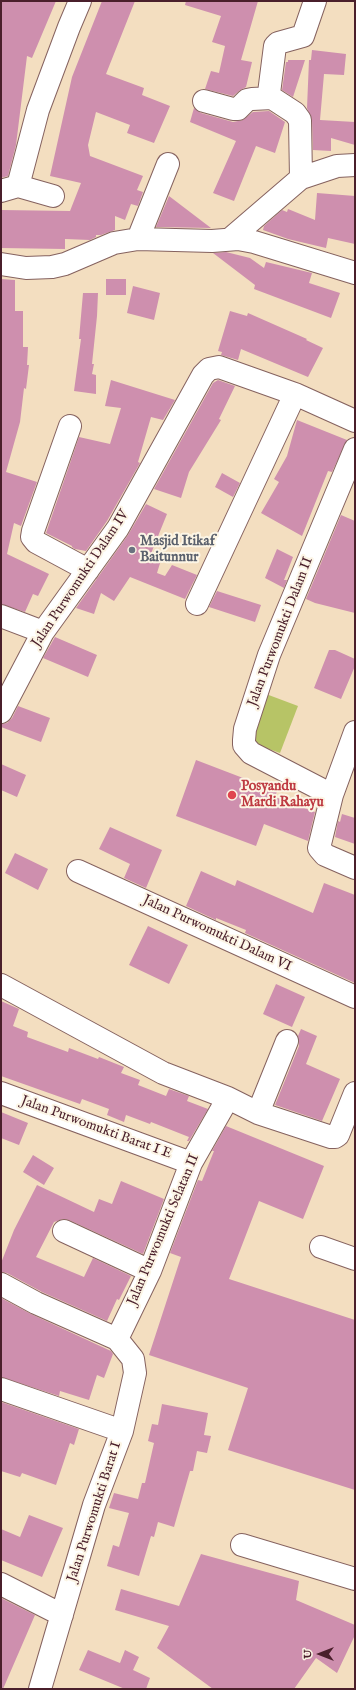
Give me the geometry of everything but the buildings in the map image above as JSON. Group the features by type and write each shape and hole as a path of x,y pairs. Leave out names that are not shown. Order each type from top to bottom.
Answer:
{"street":[{"path":"53,196 9,188 80,1"},
{"path":"272,98 270,93 274,49 278,43 303,36 315,1"},
{"path":"204,101 233,110 238,109 247,100 252,98 272,98 295,113 300,120 301,178"},
{"path":"138,239 168,164"},
{"path":"230,239 301,178 337,166 355,165"},
{"path":"1,264 26,268 52,268 114,243 138,239 212,241 238,239 254,242 355,273"},
{"name":"Jalan Purwomukti Dalam IV","path":"1,712 43,632 118,528 203,375 209,369 214,367 227,370 295,394"},
{"path":"197,604 295,394 355,421"},
{"path":"70,426 32,537 36,542 88,570"},
{"name":"Jalan Purwomukti Dalam II","path":"332,795 251,753 244,745 244,740 245,729 270,654 355,449"},
{"path":"1,616 43,632"},
{"path":"355,732 332,795 319,848 325,855 355,868"},
{"name":"Jalan Purwomukti Dalam VI","path":"78,871 355,997"},
{"path":"1,985 163,1072 228,1098 258,1113 331,1137 338,1135 355,1093"},
{"path":"258,1113 287,1041"},
{"name":"Jalan Purwomukti Barat I E","path":"1,1093 190,1163"},
{"name":"Jalan Purwomukti Selatan II","path":"117,1339 150,1271 190,1163 228,1098"},
{"path":"64,1231 150,1271"},
{"path":"321,1248 355,1259"},
{"path":"1,1284 36,1302 117,1339"},
{"name":"Jalan Purwomukti Barat I","path":"40,1689 94,1505 122,1431 135,1373 133,1359 117,1339"},
{"path":"1,1389 122,1431"},
{"path":"242,1545 355,1579"},
{"path":"1,1584 62,1615"}],"green space":[{"path":"266,694 298,706 280,753 249,742"}],"place":[{"name":"Masjid Itikaf Baitunnur","path":"132,550"},
{"name":"Posyandu Mardi Rahayu","path":"232,795"}]}
